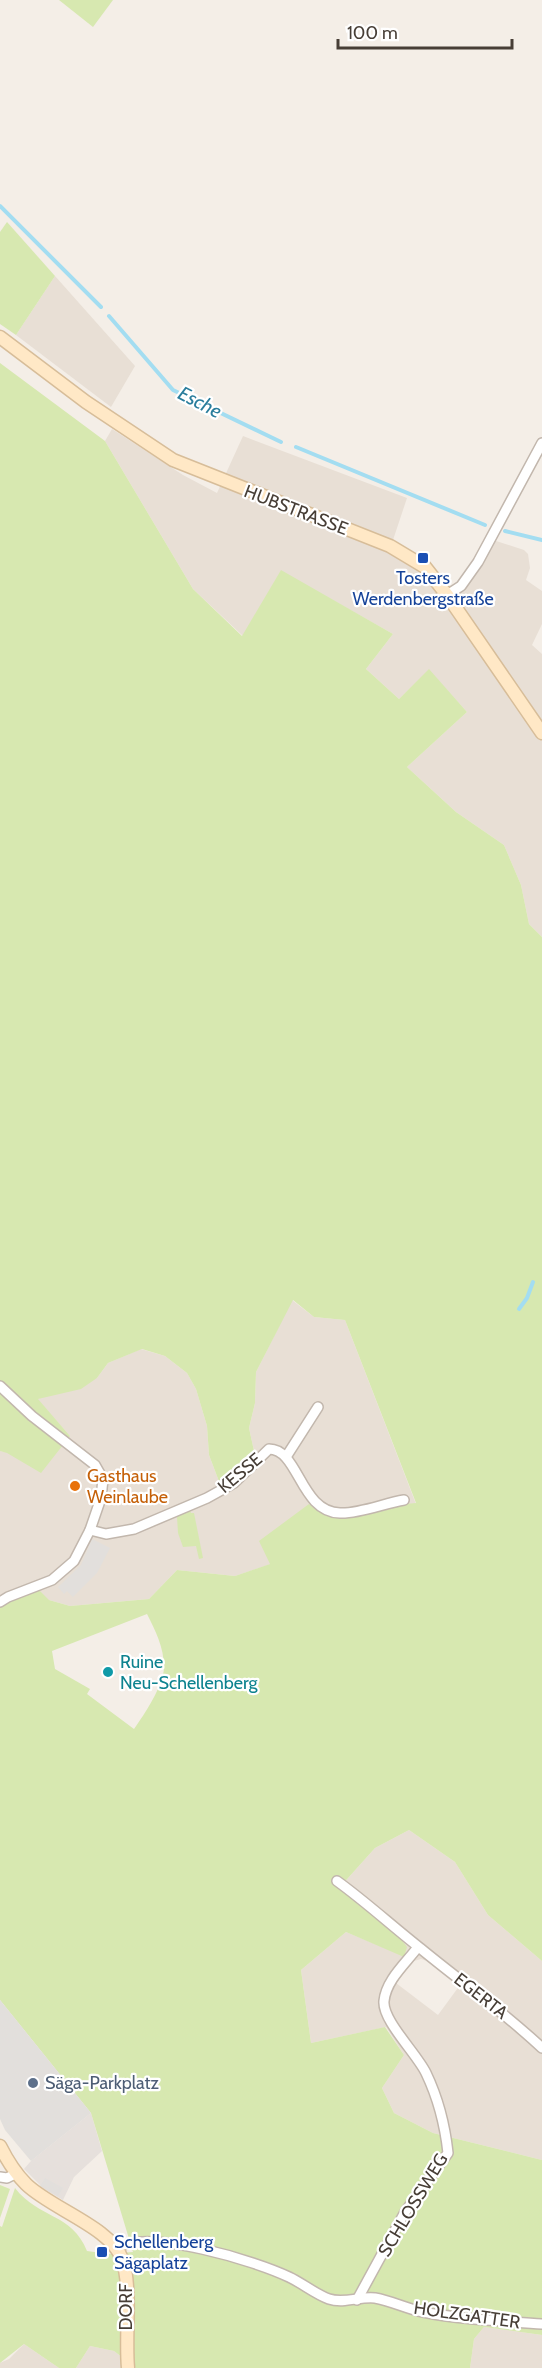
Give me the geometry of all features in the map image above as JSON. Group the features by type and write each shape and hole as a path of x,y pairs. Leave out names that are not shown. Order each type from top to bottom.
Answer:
{"street":[{"name":"HUBSTRASSE","path":"0,338 86,402 173,460 390,546 425,567 447,595 542,734"},
{"path":"447,595 461,586 478,562 542,443"},
{"path":"0,1386 32,1416 95,1465 103,1479 90,1530 81,1550 67,1570 52,1580 0,1602"},
{"name":"KESSE","path":"286,1457 318,1407"},
{"name":"KESSE","path":"90,1530 106,1534 134,1529 225,1489 269,1449 277,1449 286,1457 312,1498 328,1510 340,1513 404,1500"},
{"path":"337,1881 369,1904 418,1947"},
{"name":"EGERTA","path":"418,1947 512,2020 542,2048"},
{"name":"SCHLOSSWEG","path":"357,2300 405,2212 448,2153 446,2128 425,2071 389,2019 383,2005 386,1987 418,1947"},
{"path":"0,2146 27,2185 102,2234 117,2248 125,2243 168,2242 263,2267 288,2276 330,2299 357,2300"},
{"path":"0,2177 7,2178 17,2173"},
{"name":"DORF","path":"117,2248 125,2271 128,2368"},
{"name":"HOLZGATTER","path":"357,2300 372,2298 422,2312 470,2319 542,2324"}],"shaded area":[{"path":"55,276 135,366 111,407 16,335"},
{"path":"112,429 183,475 217,493 243,436 407,498 391,546 408,555 447,595 461,586 490,539 524,550 528,554 530,568 526,580 542,591 542,624 532,645 542,654 542,937 529,924 521,885 504,845 456,812 407,767 467,712 429,670 399,699 366,669 393,634 281,571 243,636 193,589 105,441"},
{"path":"292,1300 314,1317 345,1320 416,1504 398,1504 347,1517 328,1517 319,1514 271,1564 235,1576 177,1570 149,1599 70,1606 49,1600 0,1606 0,1451 7,1452 70,1436 37,1399 97,1378 108,1363 141,1349 165,1356 187,1373 196,1389 207,1426 209,1455 220,1484 237,1472 246,1456 254,1451 249,1428 255,1403 256,1372"},
{"path":"92,1539 110,1548 97,1573 73,1597 67,1591 64,1594 58,1587 81,1565"},
{"path":"409,1830 455,1862 488,1915 542,1961 542,2160 433,2133 394,2113 382,2088 404,2055 386,2027 311,2043 301,1970 346,1932 404,1956 340,1887 375,1848","holes":["421,1959 430,1962 460,1985 438,2015 396,1983 414,1961"]},
{"name":"Säga-Parkplatz","path":"0,2000 91,2113 31,2161 5,2130 0,2119"},
{"path":"91,2113 102,2151 74,2177 63,2200 44,2189 24,2169"},
{"path":"45,2178 63,2188 58,2196 40,2186"},
{"path":"484,2327 542,2335 542,2368 470,2368 474,2339"},
{"path":"24,2344 59,2368 0,2368 0,2363 9,2359"},
{"path":"90,2346 114,2351 136,2368 76,2368"}],"green space":[{"path":"59,0 113,0 93,27"},
{"path":"7,222 55,276 16,335 0,324 0,232"},
{"path":"0,363 105,441 193,589 242,636 281,570 393,634 366,669 399,699 429,669 467,712 407,767 456,812 504,845 521,885 529,924 542,937 542,1961 488,1915 455,1862 409,1830 375,1848 340,1887 401,1939 407,1947 404,1957 346,1932 301,1970 311,2043 385,2027 404,2055 382,2088 394,2113 433,2133 542,2160 542,2335 484,2327 474,2339 470,2368 136,2368 114,2351 90,2346 76,2368 59,2368 24,2344 0,2363 0,2226 2,2227 15,2188 34,2206 73,2229 87,2251 109,2254 133,2252 91,2113 0,2000 0,1606 38,1589 49,1600 70,1606 149,1599 177,1570 235,1576 270,1564 259,1541 309,1504 319,1512 340,1517 396,1504 416,1503 345,1320 314,1317 293,1300 256,1372 255,1403 249,1428 254,1451 246,1456 237,1472 220,1484 209,1455 207,1426 196,1389 187,1373 165,1356 142,1349 108,1363 97,1378 81,1389 38,1399 70,1436 41,1473 0,1451","holes":["147,1614 158,1639 164,1667 161,1682 153,1700 134,1729 87,1694 90,1689 55,1669 52,1651"]},
{"path":"189,1509 191,1513 194,1513 203,1558 199,1559 196,1546 183,1547 178,1533 177,1517 174,1515"},
{"path":"0,2185 10,2189 0,2218"}],"waterway":[{"name":"Esche","path":"0,206 101,307"},
{"name":"Esche","path":"109,316 173,390 281,442"},
{"name":"Esche","path":"296,447 485,525"},
{"name":"Esche","path":"505,531 542,540"},
{"path":"519,1309 527,1298 533,1282"}],"place":[{"name":"Tosters Werdenbergstraße","path":"423,558"},
{"name":"Gasthaus Weinlaube","path":"75,1486"},
{"name":"Ruine Neu-Schellenberg","path":"108,1672"},
{"name":"Säga-Parkplatz","path":"33,2083"},
{"name":"Schellenberg Sägaplatz","path":"102,2252"}]}
